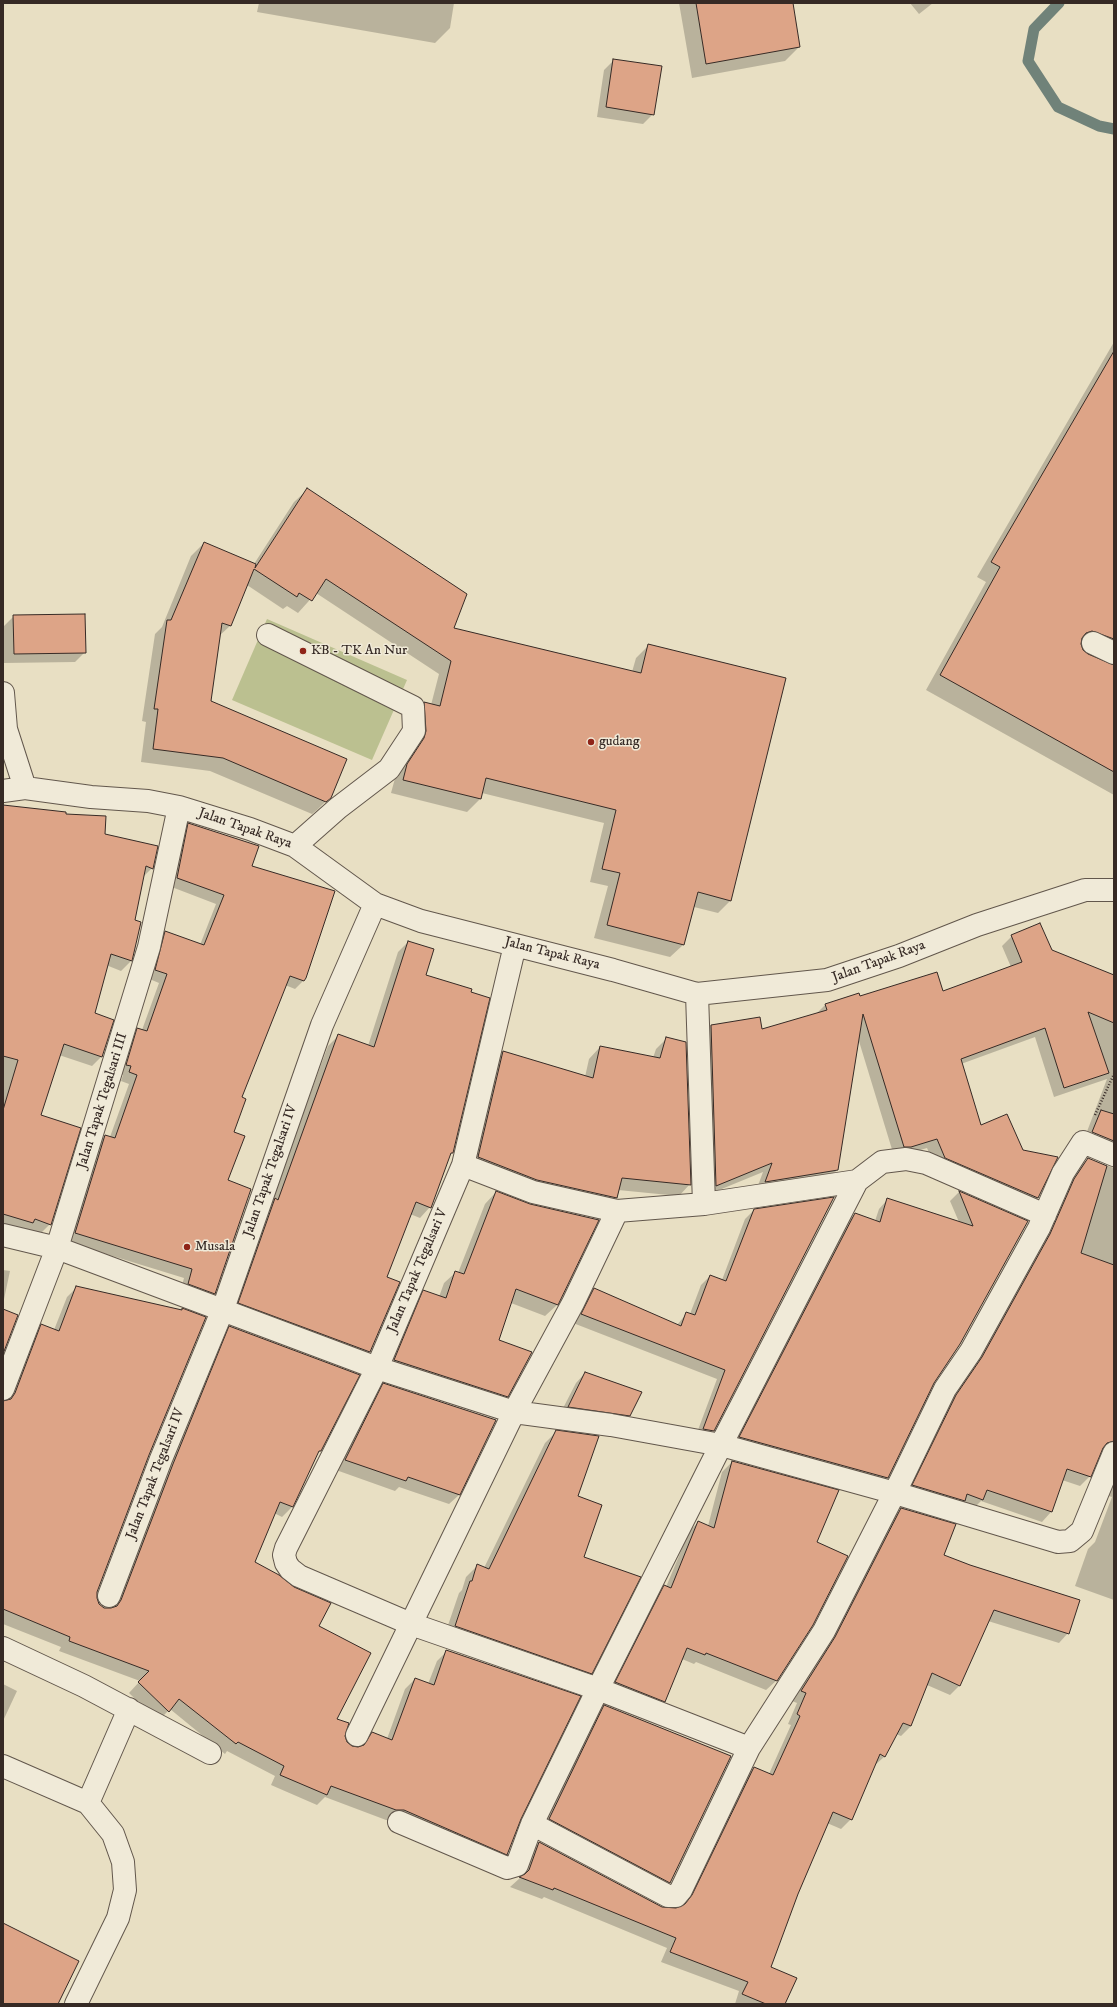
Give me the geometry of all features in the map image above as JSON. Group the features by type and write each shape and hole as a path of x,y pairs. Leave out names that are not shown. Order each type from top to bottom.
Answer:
{"street":[{"path":"268,635 413,707 414,731 389,769 338,808 295,846"},
{"path":"1093,642 1114,653"},
{"path":"3,693 6,729 25,788"},
{"name":"Jalan Tapak Raya","path":"3,791 25,788 91,797 148,801 179,807 250,829 295,846 375,904 421,921 613,970 697,994 827,980 900,956 977,925 1085,890 1114,890"},
{"name":"Jalan Tapak Tegalsari III","path":"3,1390 57,1248 149,947 179,807"},
{"name":"Jalan Tapak Tegalsari IV","path":"110,1596 161,1459 223,1309 322,1025 375,904"},
{"name":"Jalan Tapak Tegalsari V","path":"411,1624 299,1576 290,1569 286,1563 284,1555 286,1548 377,1368 463,1165 515,945"},
{"path":"697,994 704,1204"},
{"path":"532,1824 668,1896 676,1896 681,1890 749,1748 824,1631 895,1493 945,1388 971,1351 1044,1215 1063,1173 1083,1142 1114,1156"},
{"path":"399,1822 507,1868 517,1866 532,1824 598,1689 721,1445 857,1181 882,1162 906,1159 926,1163 1044,1215"},
{"path":"463,1165 533,1192 617,1211 704,1204 857,1181"},
{"path":"357,1735 514,1412 573,1303 617,1211"},
{"path":"3,1235 57,1248 377,1368 514,1412 611,1425 721,1445 895,1493 1058,1542 1070,1541 1082,1531 1114,1453"},
{"path":"411,1624 598,1689 749,1748"},
{"path":"3,1648 129,1709 210,1753"},
{"path":"88,1804 129,1709"},
{"path":"3,1766 88,1804 113,1834 123,1862 125,1890 118,1918 76,2004"}],"path":[{"path":"1083,1142 1114,1074"}],"green space":[{"path":"267,619 407,680 372,760 232,700"}],"building":[{"path":"696,3 793,3 800,47 706,64"},
{"path":"613,59 662,66 654,115 606,107"},
{"path":"1114,351 1114,639 1092,631 1086,633 1082,638 1081,644 1083,650 1088,654 1114,665 1114,772 940,675 1000,567 991,562"},
{"name":"gudang","path":"307,488 467,594 454,628 641,673 648,644 786,678 731,901 698,892 684,945 607,925 620,873 602,869 616,810 486,778 481,799 403,780 407,764 424,738 426,731 424,702 440,706 451,661 326,579 312,601 299,593 297,597 254,569 231,626 222,623 211,701 347,759 331,798 326,802 223,758 153,749 158,709 154,709 167,620 171,620 204,542 256,564 255,568"},
{"path":"85,614 86,653 14,654 13,615"},
{"path":"3,805 66,812 66,814 106,816 105,834 158,846 153,869 146,866 135,920 141,922 132,961 111,954 95,1013 114,1020 102,1057 64,1044 41,1115 81,1128 51,1225 35,1219 33,1223 3,1214 3,1110 18,1060 3,1056"},
{"path":"188,823 259,846 252,866 335,891 306,978 304,981 290,976 242,1097 246,1099 234,1132 245,1136 228,1180 251,1189 215,1294 188,1284 192,1269 75,1233 105,1135 115,1138 137,1075 129,1072 131,1066 126,1065 137,1028 147,1031 167,974 155,970 165,931 204,945 224,895 177,878"},
{"path":"1040,923 1052,950 1114,975 1114,1023 1088,1012 1109,1073 1064,1088 1045,1028 961,1059 981,1125 1007,1114 1023,1150 1058,1157 1038,1198 945,1158 937,1139 911,1147 904,1147 863,1014 838,1170 765,1182 772,1163 716,1186 711,1025 760,1017 762,1029 827,1010 825,1004 859,993 860,996 937,972 943,991 1022,962 1011,935"},
{"path":"408,941 434,949 426,975 472,989 471,992 490,998 453,1153 451,1153 431,1208 416,1202 387,1277 400,1282 370,1352 238,1303 275,1198 278,1200 338,1034 374,1047"},
{"path":"666,1037 686,1042 691,1185 622,1178 617,1198 537,1180 478,1157 503,1051 593,1078 600,1046 660,1058"},
{"path":"1101,1110 1114,1114 1114,1141 1092,1132"},
{"path":"1088,1158 1107,1166 1081,1253 1114,1265 1114,1441 1107,1443 1103,1448 1091,1477 1067,1469 1052,1512 987,1490 983,1500 967,1494 965,1501 912,1485 956,1395 982,1357 1050,1234 1074,1179"},
{"path":"496,1191 530,1204 599,1220 558,1305 516,1289 499,1340 532,1352 508,1397 394,1360 423,1290 446,1298 455,1271 464,1274"},
{"path":"959,1191 1028,1221 960,1344 934,1383 888,1478 739,1437 855,1213 880,1222 887,1198 973,1226"},
{"path":"834,1197 714,1431 703,1429 725,1370 581,1314 594,1288 681,1326 686,1312 695,1315 710,1275 726,1281 754,1209"},
{"path":"76,1286 182,1310 182,1308 206,1317 149,1455 97,1592 99,1604 104,1608 111,1608 117,1606 121,1600 173,1464 229,1326 360,1375 321,1451 319,1451 293,1507 280,1502 255,1562 279,1575 294,1587 331,1603 319,1626 371,1653 337,1719 349,1723 345,1736 347,1742 352,1746 358,1747 364,1745 372,1732 392,1740 415,1678 434,1685 446,1650 581,1696 521,1819 507,1855 404,1810 396,1810 331,1786 327,1795 280,1775 284,1766 238,1742 236,1744 179,1699 169,1712 138,1682 149,1671 69,1641 70,1637 3,1609 3,1401 11,1399 15,1393 41,1324 59,1331"},
{"path":"3,1309 18,1315 3,1354"},
{"path":"585,1372 642,1392 630,1416 568,1407"},
{"path":"383,1383 496,1420 460,1495 408,1477 406,1481 345,1460"},
{"path":"556,1430 599,1436 578,1496 602,1505 584,1557 641,1577 592,1674 455,1626 477,1564 489,1569"},
{"path":"732,1461 839,1490 817,1542 848,1556 813,1625 777,1681 706,1653 705,1655 687,1648 665,1702 615,1682 664,1585 671,1588 698,1521 714,1528"},
{"path":"901,1508 956,1524 944,1555 970,1565 1080,1600 1069,1634 994,1610 960,1686 932,1673 911,1726 903,1723 885,1757 880,1754 852,1820 833,1812 798,1894 771,1967 797,1978 785,2004 766,2004 742,1994 748,1982 670,1952 676,1938 554,1888 553,1890 519,1877 529,1870 539,1842 662,1907 676,1908 685,1904 692,1895 754,1767 773,1775 800,1716 797,1714 806,1693 801,1691 835,1637"},
{"path":"604,1705 731,1756 670,1883 549,1819"},
{"path":"3,1923 79,1961 58,2004 3,2004"}],"waterway":[{"path":"1059,3 1034,29 1028,61 1058,107 1099,126 1114,129"}],"place":[{"name":"KB - TK An Nur","path":"303,651"},
{"name":"gudang","path":"591,742"},
{"name":"Musala","path":"187,1247"}]}
